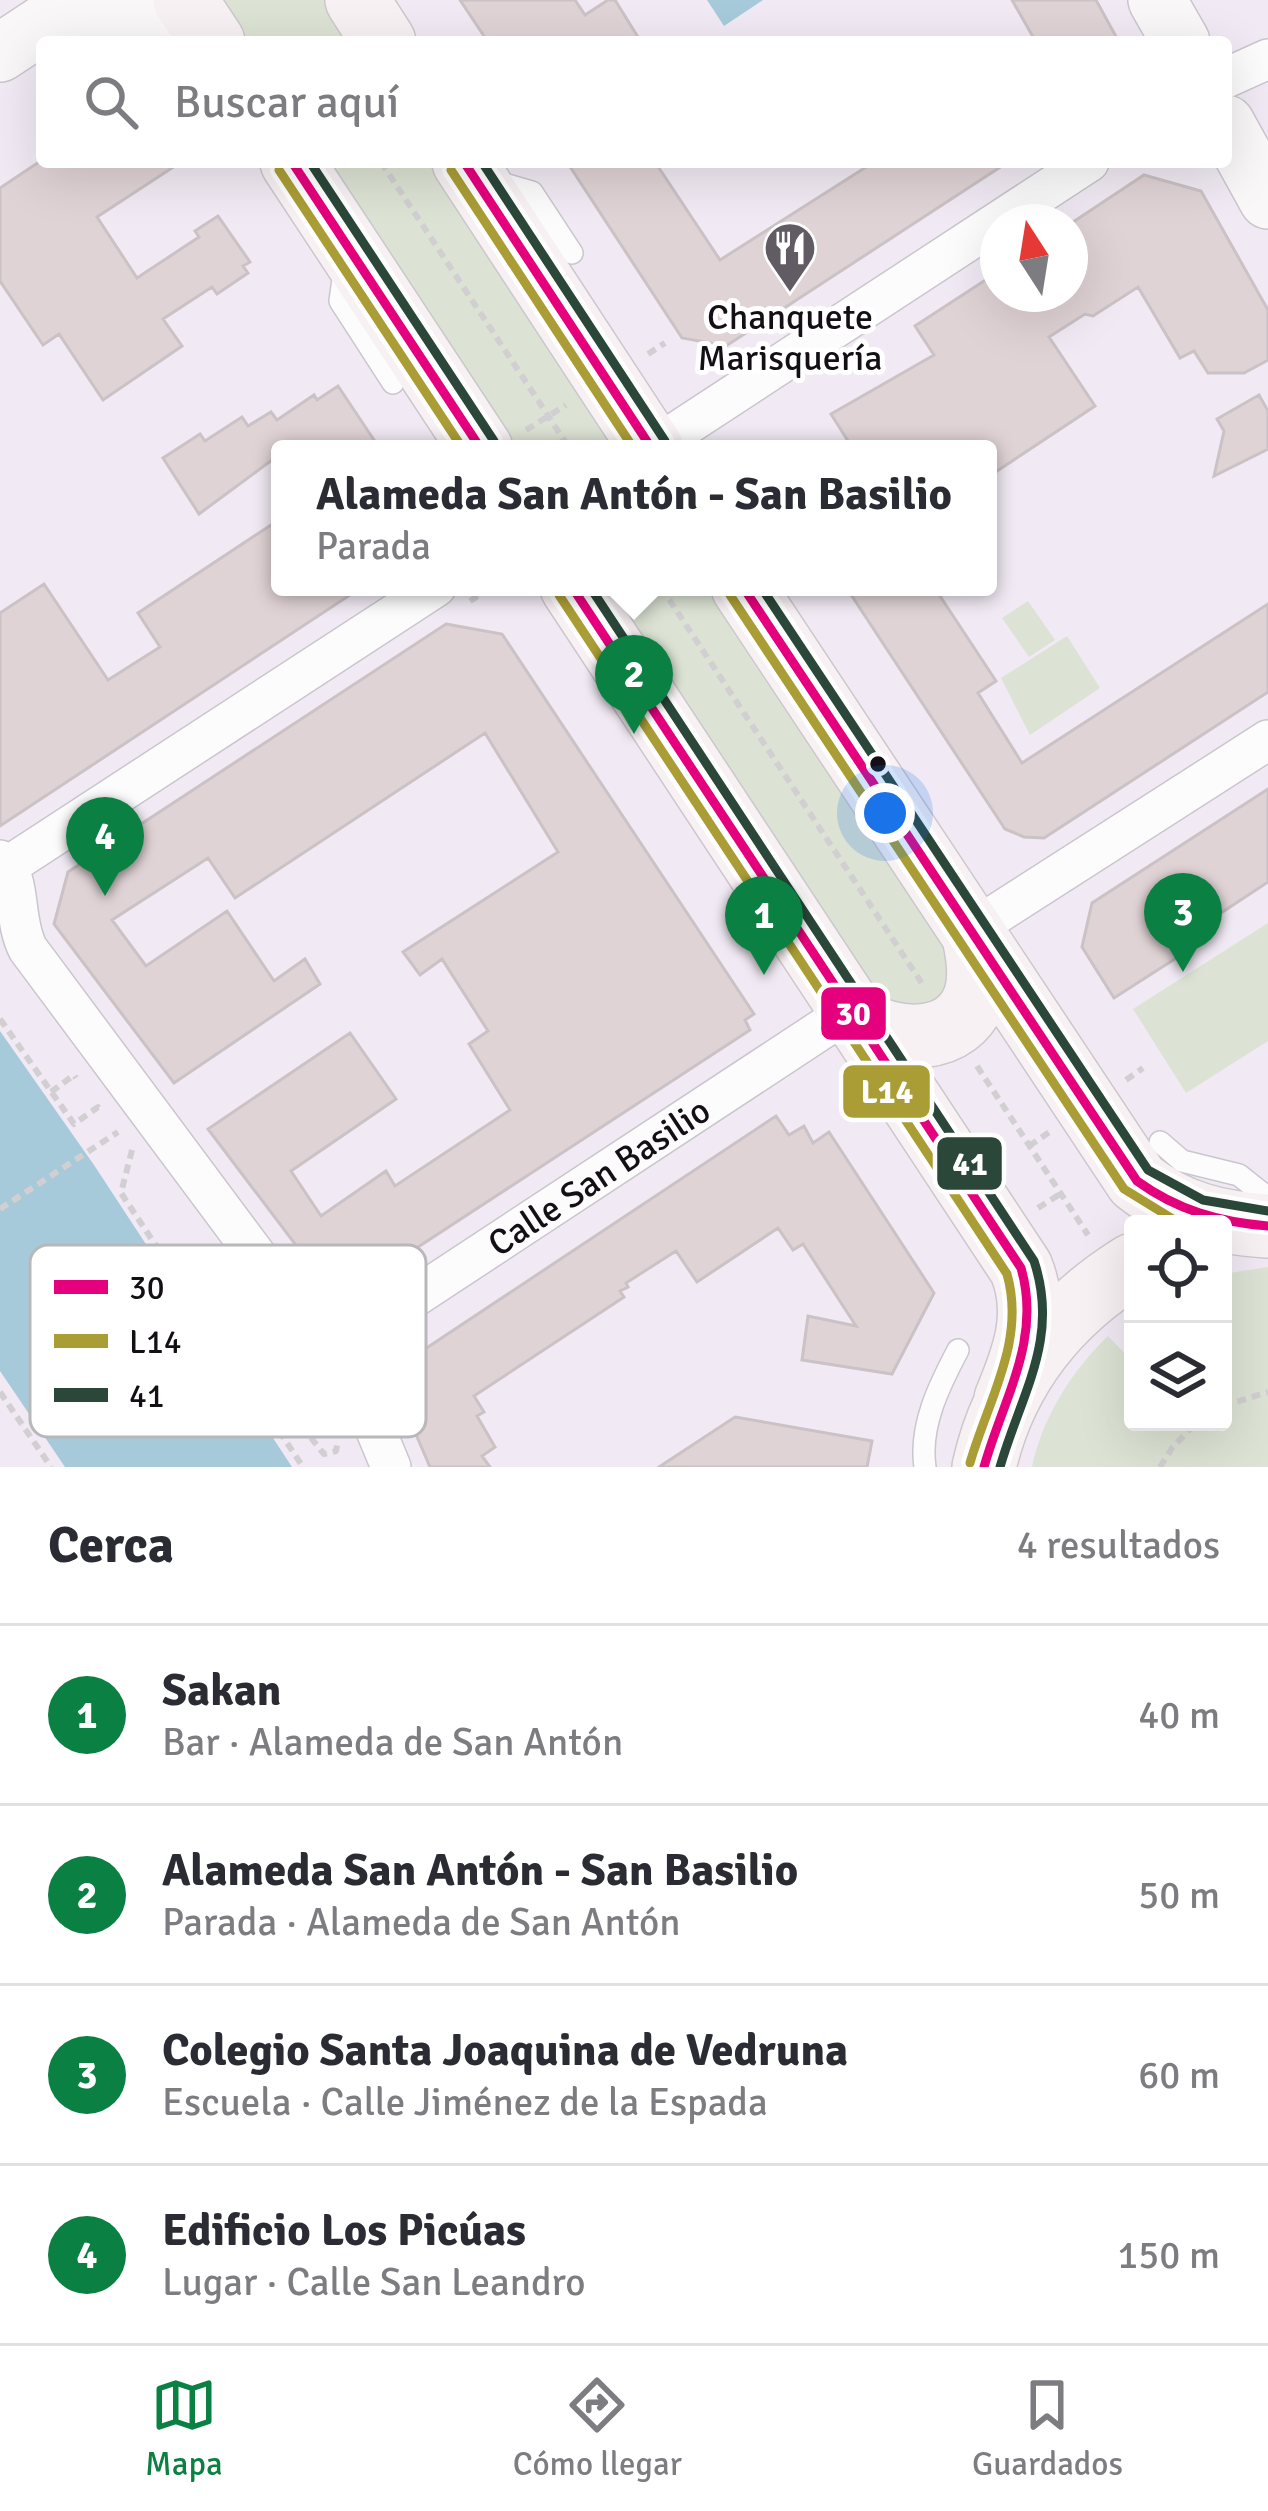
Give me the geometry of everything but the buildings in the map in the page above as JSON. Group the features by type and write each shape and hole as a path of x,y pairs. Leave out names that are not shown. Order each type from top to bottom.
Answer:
{"main road":[{"path":"0,52 80,0"},
{"path":"357,0 380,36"},
{"path":"1157,0 1177,36"},
{"path":"90,36 104,28 195,11"},
{"path":"0,94 36,71"},
{"path":"1232,135 1268,200"},
{"path":"296,168 475,440"},
{"path":"468,168 647,440"},
{"path":"578,596 1024,1277 1030,1326 984,1467"},
{"path":"749,596 1137,1181 1166,1202 1202,1217 1268,1226"},
{"path":"854,1014 878,1030 907,1036 921,1037 951,1027 964,1016 977,992 972,934"},
{"path":"1232,1231 1268,1226"},
{"path":"1006,1399 1058,1324 1086,1297 1114,1256"}],"street":[{"path":"1232,75 1268,59"},
{"path":"664,440 1080,168"},
{"path":"248,1245 28,949 17,926 15,890 4,863 422,596"},
{"path":"972,934 1268,740"},
{"name":"Calle San Basilio","path":"426,1291 854,1014"},
{"path":"379,1437 392,1467"}],"lane":[{"path":"468,168 532,192 572,253"},
{"path":"348,247 340,302 393,383"},
{"path":"1160,1142 1182,1160 1239,1175 1268,1198"},
{"path":"925,1467 922,1439 958,1350"}],"path":[{"path":"385,168 564,440"},
{"path":"667,596 951,1027 1114,1256"},
{"path":"0,1019 74,1124 98,1106 118,1132 0,1209"},
{"path":"51,1092 74,1075 87,1092"},
{"path":"132,1150 121,1193 156,1245"},
{"path":"0,1392 30,1436"},
{"path":"1232,1403 1268,1392"},
{"path":"1160,1467 1188,1431"},
{"path":"31,1437 51,1467"},
{"path":"284,1437 303,1467"},
{"path":"311,1437 325,1454 340,1445 337,1437"}],"green space":[{"path":"192,0 357,0 380,36 210,36"},
{"path":"296,168 468,168 646,440 475,440"},
{"path":"579,596 749,596 978,963 907,1036"},
{"path":"1028,601 1055,640 1029,657 1002,618"},
{"path":"1067,636 1100,688 1030,735 1001,678"},
{"path":"1268,923 1268,1041 1186,1093 1133,1009"},
{"path":"1268,1267 1268,1467 1032,1467 1060,1396 1108,1336 1124,1353 1124,1431 1232,1431 1232,1273"}],"water":[{"path":"707,0 763,0 724,26"},
{"path":"0,1031 146,1245 30,1245 30,1415 0,1371"},
{"path":"45,1437 272,1437 292,1467 65,1467"}],"transit line":[{"name":"30","path":"296,168 475,440"},
{"name":"41","path":"314,168 493,440"},
{"name":"30","path":"468,168 646,440"},
{"name":"41","path":"486,168 664,440"},
{"name":"L14","path":"279,170 457,440"},
{"name":"L14","path":"451,170 628,440"},
{"name":"L14","path":"560,596 1007,1274 1012,1299 1008,1347 970,1463"},
{"name":"30","path":"578,596 1021,1268 1026,1294 1024,1345 984,1467"},
{"name":"41","path":"596,596 1034,1261 1041,1289 1040,1341 1000,1467"},
{"name":"L14","path":"731,596 1124,1189 1166,1215"},
{"name":"30","path":"749,596 1137,1181 1199,1213 1268,1226"},
{"name":"41","path":"767,596 1148,1170 1203,1200 1268,1211"}],"place":[{"name":"Chanquete Marisquería","path":"790,294"},
{"name":"Alameda San Antón - San Basilio","path":"634,734"},
{"name":"Edificio Los Picúas","path":"105,896"},
{"name":"Colegio Santa Joaquina de Vedruna","path":"1183,972"},
{"name":"Sakan","path":"764,975"}]}
